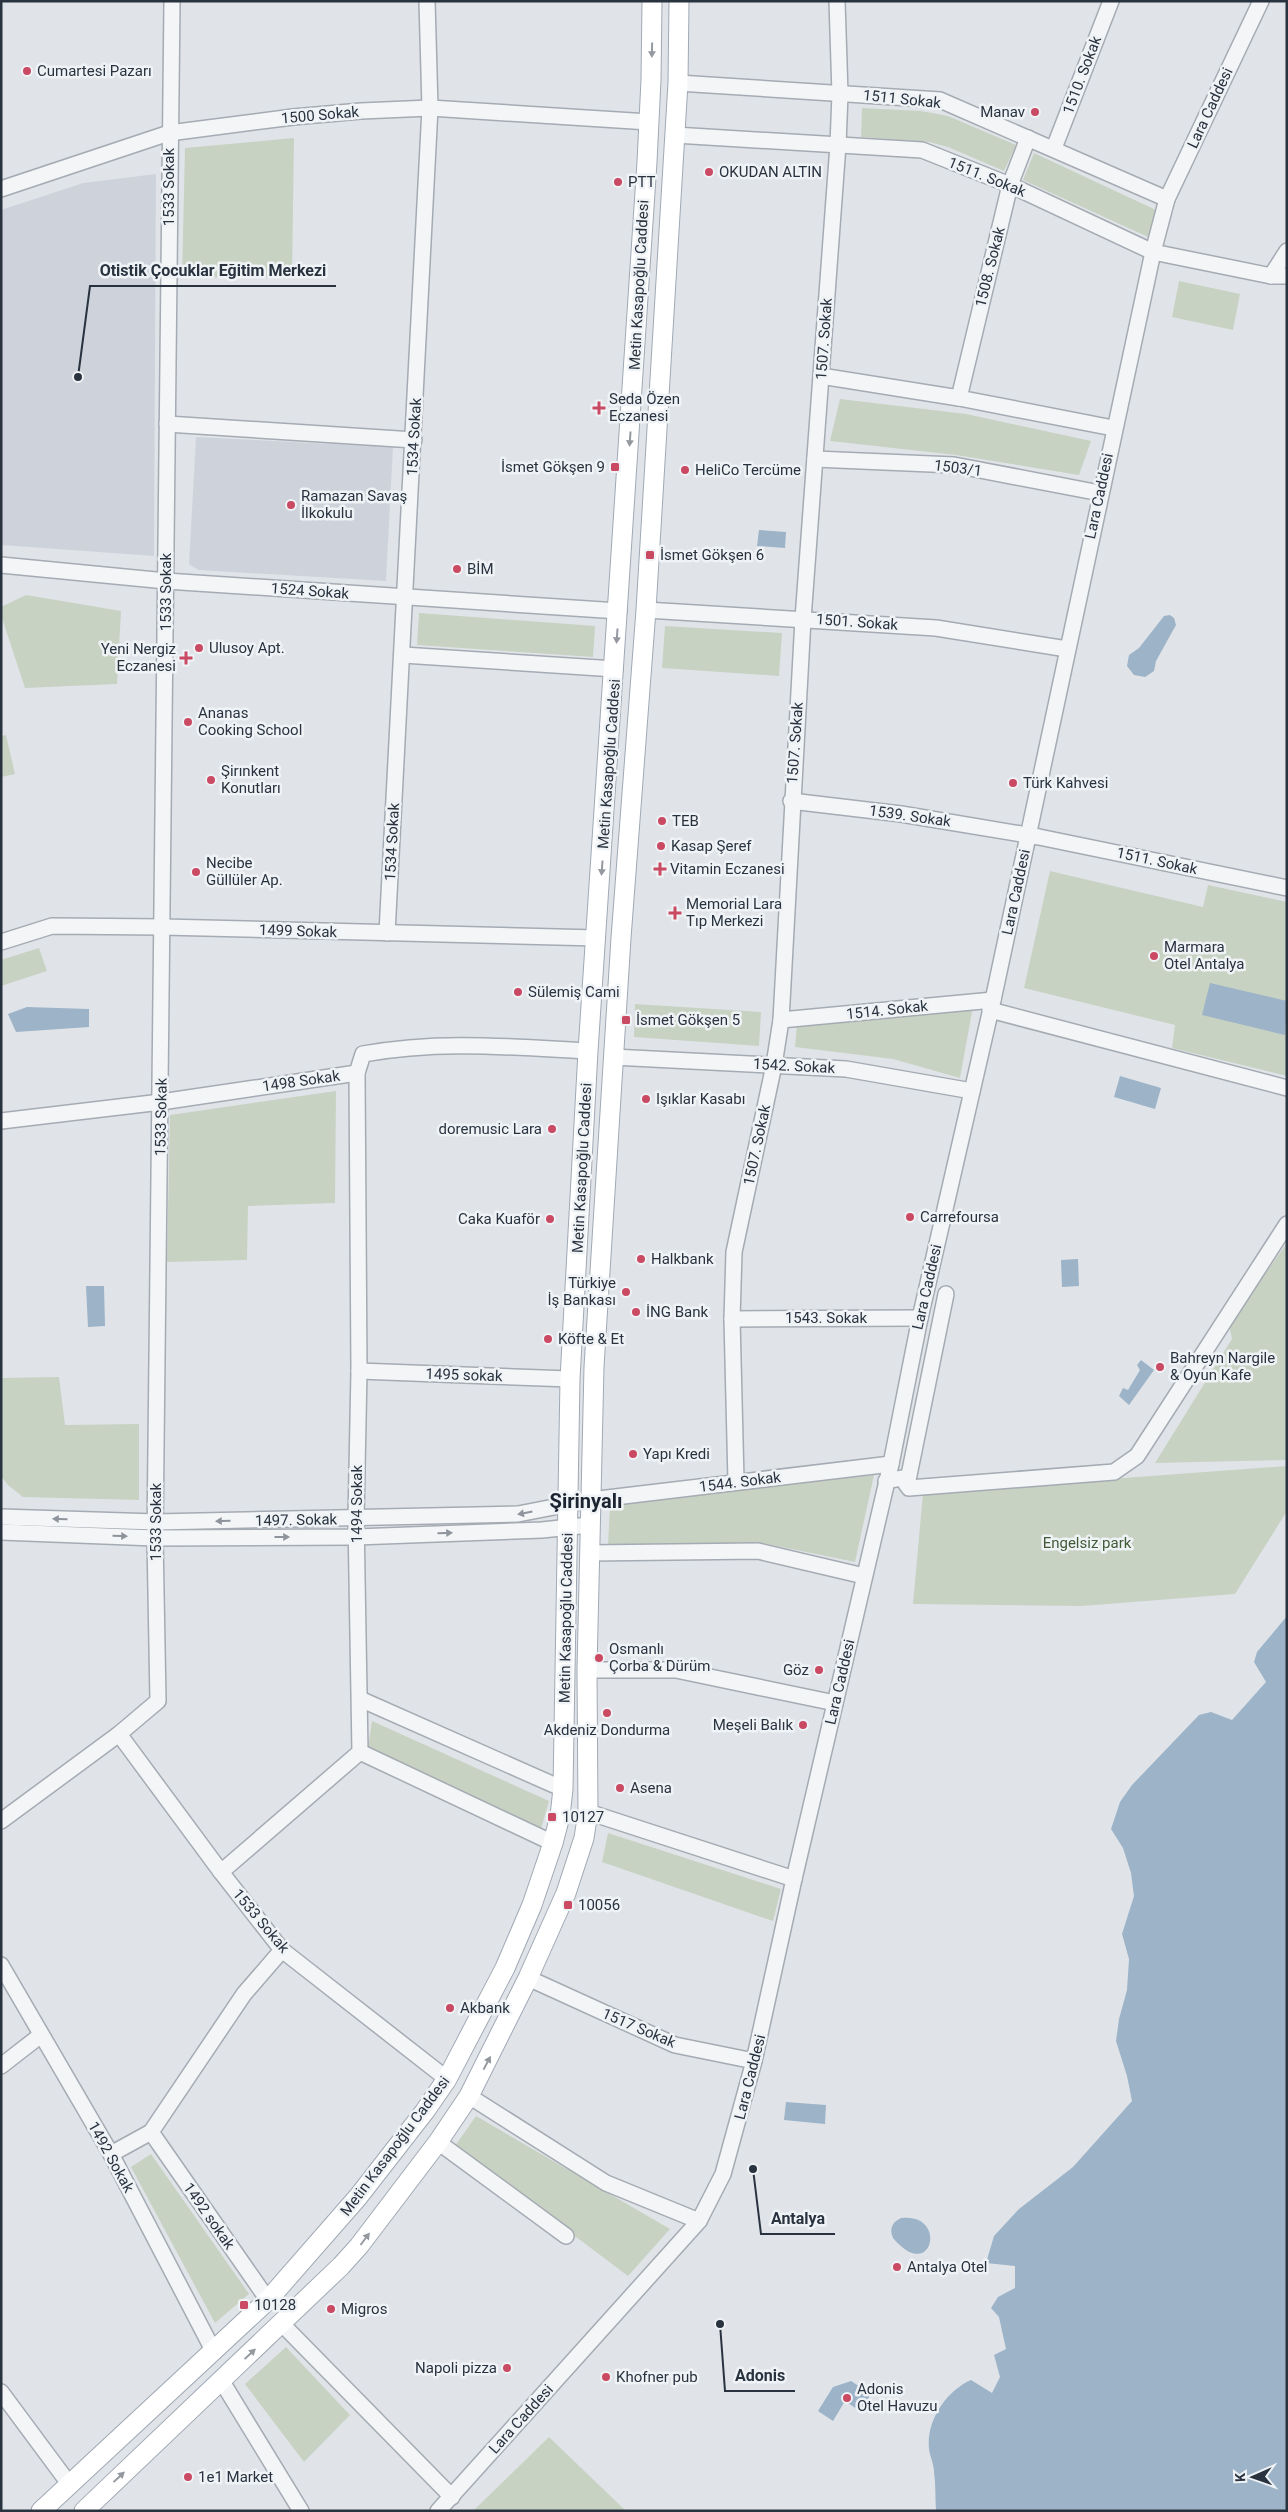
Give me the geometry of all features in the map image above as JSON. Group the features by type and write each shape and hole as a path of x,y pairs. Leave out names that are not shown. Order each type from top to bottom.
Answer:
{"main road":[{"name":"Metin Kasapoğlu Caddesi","path":"42,2511 268,2300 358,2197 447,2079 505,1968 532,1905 560,1816 563,1789 570,1378 588,1051 619,611 649,122 652,1"},
{"name":"Metin Kasapoğlu Caddesi","path":"84,2511 282,2324 359,2246 438,2142 469,2096 528,1978 578,1863 588,1812 586,1670 594,1367 613,1057 646,610 678,83 679,1"}],"street":[{"name":"1533 Sokak","path":"172,1 169,133 163,927 155,1538 158,1701 119,1734 221,1872 282,1950 447,2079"},
{"name":"1534 Sokak","path":"387,933 406,598 430,108 428,1"},
{"name":"1507. Sokak","path":"736,1481 732,1319 734,1252 774,1065 781,1020 803,618 838,145 840,94 837,1"},
{"name":"1510. Sokak","path":"1054,148 1111,1"},
{"name":"Lara Caddesi","path":"438,2511 699,2221 723,2174 754,2062 794,1878 890,1464 920,1318 992,1005 1153,252 1167,199 1261,1"},
{"name":"1511 Sokak","path":"678,83 940,100 1054,148 1167,199"},
{"name":"1500 Sokak","path":"1,189 169,133 293,117 361,111 430,108 649,122"},
{"name":"1511. Sokak","path":"675,135 922,150 1010,185 1153,252 1271,276 1287,276"},
{"name":"1508. Sokak","path":"958,398 1010,185 1028,138"},
{"path":"1271,276 1287,251"},
{"path":"821,376 958,398 1114,428"},
{"path":"167,424 414,440"},
{"name":"1503/1","path":"815,459 954,465 1100,493"},
{"name":"1524 Sokak","path":"1,565 166,581 619,611"},
{"name":"1501. Sokak","path":"646,610 803,618 936,628 1067,649"},
{"path":"403,655 615,669"},
{"name":"1539. Sokak","path":"792,801 900,814 1028,835"},
{"name":"1511. Sokak","path":"1028,835 1287,888"},
{"name":"1499 Sokak","path":"1,942 46,927 163,927 597,938"},
{"path":"992,1005 1287,1088"},
{"name":"1514. Sokak","path":"781,1020 992,1005"},
{"name":"1498 Sokak","path":"1,1121 161,1102 357,1073 364,1054 404,1046 483,1045 588,1051"},
{"name":"1542. Sokak","path":"613,1057 846,1069 972,1092"},
{"name":"1494 Sokak","path":"357,1073 359,1371 356,1537 360,1752"},
{"path":"886,1481 902,1478 909,1488 1114,1472 1137,1456 1287,1224"},
{"path":"907,1485 946,1294"},
{"name":"1543. Sokak","path":"732,1319 920,1318"},
{"name":"1495 sokak","path":"359,1371 570,1378"},
{"name":"1544. Sokak","path":"590,1500 614,1499 736,1481 890,1464"},
{"name":"1497. Sokak","path":"1,1517 156,1522 356,1519 518,1514 590,1500"},
{"name":"1497. Sokak","path":"1,1532 155,1538 356,1537 568,1528 589,1525"},
{"path":"589,1553 758,1551 864,1576"},
{"path":"586,1670 676,1670 835,1703"},
{"path":"360,1699 563,1789"},
{"path":"1,1821 119,1734"},
{"path":"221,1872 360,1752 553,1843"},
{"path":"588,1812 794,1878"},
{"path":"111,2154 151,2132 244,1994 282,1950"},
{"name":"1492 Sokak","path":"1,1965 111,2154 214,2352"},
{"name":"1517 Sokak","path":"528,1978 675,2045 754,2062"},
{"path":"1,2066 41,2035"},
{"path":"469,2096 606,2183 699,2221"},
{"name":"1492 sokak","path":"151,2132 268,2300"},
{"path":"438,2142 566,2236"},
{"path":"282,2324 452,2497"},
{"path":"222,2380 301,2511"},
{"path":"1,2392 70,2485"}],"shaded area":[{"path":"156,174 154,556 1,545 1,210 83,183"},
{"name":"Ramazan Savaş İlkokulu","path":"196,437 393,447 386,581 198,570 189,564"}],"green space":[{"path":"862,108 921,111 948,116 1016,145 1004,171 948,147 929,142 861,137"},
{"path":"294,138 292,278 182,277 185,148"},
{"path":"1034,153 1156,210 1148,237 1023,180"},
{"path":"1179,281 1240,294 1233,330 1172,317"},
{"path":"840,399 966,414 1091,441 1079,475 956,455 830,441"},
{"path":"26,595 121,611 117,684 25,688 1,615 1,607"},
{"path":"419,613 595,626 593,657 417,645"},
{"path":"665,626 782,633 779,676 662,668"},
{"path":"6,735 15,774 1,777 1,736"},
{"path":"1050,871 1203,907 1208,885 1287,902 1287,1076 1172,1048 1175,1025 1024,988"},
{"path":"39,948 47,971 1,986 1,960"},
{"path":"635,1004 761,1012 759,1046 634,1037"},
{"path":"973,1006 960,1078 893,1059 795,1047 797,1024"},
{"path":"336,1091 335,1203 248,1206 247,1260 167,1262 170,1115"},
{"path":"1287,1243 1287,1460 1155,1463 1232,1339 1229,1325"},
{"path":"59,1377 65,1425 139,1424 139,1500 23,1497 8,1485 1,1476 1,1378"},
{"name":"Engelsiz park","path":"1287,1466 1287,1511 1235,1594 1082,1606 913,1604 923,1493"},
{"path":"874,1475 855,1562 762,1543 608,1545 610,1505 724,1490"},
{"path":"372,1721 549,1801 541,1829 368,1748"},
{"path":"608,1833 781,1889 773,1921 602,1862"},
{"path":"476,2116 670,2229 628,2276 455,2146"},
{"path":"151,2154 249,2294 215,2323 131,2167"},
{"path":"286,2347 350,2415 304,2462 245,2384"},
{"path":"549,2437 626,2511 473,2511"}],"water":[{"path":"759,530 786,532 785,548 757,546"},
{"path":"1170,615 1174,618 1176,625 1156,661 1154,671 1145,677 1134,675 1127,666 1129,655 1139,648 1164,616"},
{"path":"1210,983 1287,1001 1285,1035 1202,1015"},
{"path":"27,1007 89,1009 89,1027 16,1032 8,1014"},
{"path":"1120,1076 1161,1088 1155,1109 1114,1097"},
{"path":"1078,1259 1079,1286 1062,1287 1061,1260"},
{"path":"86,1286 104,1286 105,1326 88,1327"},
{"path":"1141,1360 1154,1370 1129,1405 1119,1396 1123,1388 1128,1390 1140,1370 1137,1365"},
{"path":"1287,1616 1287,2511 936,2511 934,2469 929,2449 929,2438 934,2418 939,2408 953,2391 971,2380 992,2393 1000,2377 994,2355 1006,2349 999,2317 991,2308 998,2297 1015,2288 1015,2266 986,2263 994,2236 1019,2209 1073,2167 1132,2101 1127,2076 1116,2041 1119,2019 1127,1990 1129,1959 1122,1934 1134,1896 1131,1873 1123,1848 1111,1829 1120,1802 1132,1785 1199,1715 1211,1712 1232,1720 1266,1682 1254,1662 1257,1652"},
{"path":"786,2102 826,2105 825,2124 784,2120"},
{"path":"901,2218 916,2219 925,2225 930,2234 930,2243 925,2251 917,2254 907,2250 893,2238 892,2226"},
{"name":"Adonis Otel Havuzu","path":"851,2381 871,2394 860,2411 845,2401 833,2421 818,2411 833,2387"}],"place":[{"name":"Cumartesi Pazarı","path":"27,71"},
{"name":"Manav","path":"1035,112"},
{"name":"OKUDAN ALTIN","path":"709,172"},
{"name":"PTT","path":"618,182"},
{"name":"Otistik Çocuklar Eğitim Merkezi","path":"78,377"},
{"name":"Seda Özen Eczanesi","path":"599,408"},
{"name":"İsmet Gökşen 9","path":"615,467"},
{"name":"HeliCo Tercüme","path":"685,470"},
{"name":"Ramazan Savaş İlkokulu","path":"291,505"},
{"name":"İsmet Gökşen 6","path":"650,555"},
{"name":"BİM","path":"457,569"},
{"name":"Ulusoy Apt.","path":"199,648"},
{"name":"Yeni Nergiz Eczanesi","path":"186,658"},
{"name":"Ananas Cooking School","path":"188,722"},
{"name":"Şirınkent Konutları","path":"211,780"},
{"name":"Türk Kahvesi","path":"1013,783"},
{"name":"TEB","path":"662,821"},
{"name":"Kasap Şeref","path":"661,846"},
{"name":"Vitamin Eczanesi","path":"660,869"},
{"name":"Necibe Güllüler Ap.","path":"196,872"},
{"name":"Memorial Lara Tıp Merkezi","path":"675,913"},
{"name":"Marmara Otel Antalya","path":"1154,956"},
{"name":"Sülemiş Cami","path":"518,992"},
{"name":"İsmet Gökşen 5","path":"626,1020"},
{"name":"Işıklar Kasabı","path":"646,1099"},
{"name":"doremusic Lara","path":"552,1129"},
{"name":"Carrefoursa","path":"910,1217"},
{"name":"Caka Kuaför","path":"550,1219"},
{"name":"Halkbank","path":"641,1259"},
{"name":"Türkiye İş Bankası","path":"626,1292"},
{"name":"İNG Bank","path":"636,1312"},
{"name":"Köfte & Et","path":"548,1339"},
{"name":"Bahreyn Nargile & Oyun Kafe","path":"1160,1367"},
{"name":"Yapı Kredi","path":"633,1454"},
{"name":"Osmanlı Çorba & Dürüm","path":"599,1658"},
{"name":"Göz","path":"819,1670"},
{"name":"Akdeniz Dondurma","path":"607,1713"},
{"name":"Meşeli Balık","path":"803,1725"},
{"name":"Asena","path":"620,1788"},
{"name":"10127","path":"552,1817"},
{"name":"10056","path":"568,1905"},
{"name":"Akbank","path":"450,2008"},
{"name":"Antalya","path":"753,2169"},
{"name":"Antalya Otel","path":"897,2267"},
{"name":"10128","path":"244,2305"},
{"name":"Migros","path":"331,2309"},
{"name":"Adonis","path":"720,2324"},
{"name":"Napoli pizza","path":"507,2368"},
{"name":"Khofner pub","path":"606,2377"},
{"name":"Adonis Otel Havuzu","path":"847,2398"},
{"name":"1e1 Market","path":"188,2477"}],"district":[{"name":"Şirinyalı","path":"586,1501"}]}
